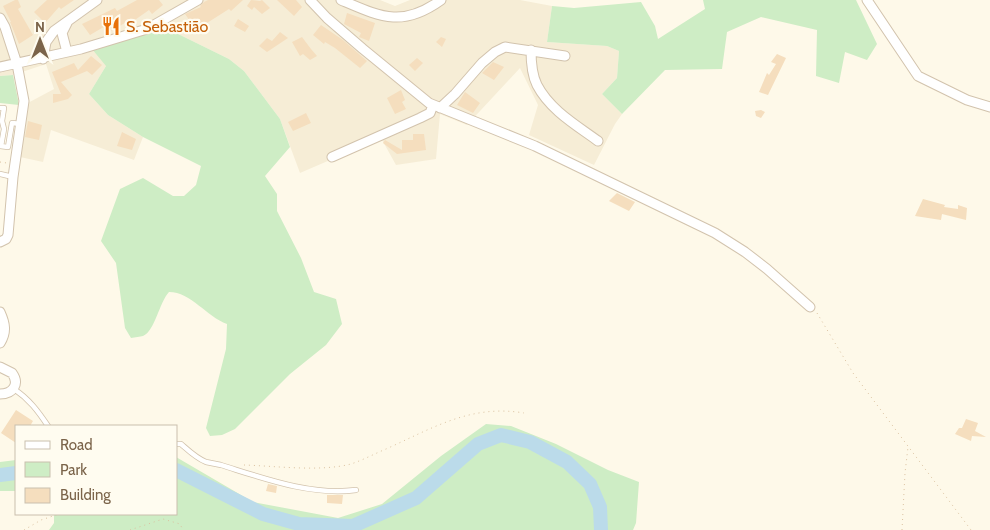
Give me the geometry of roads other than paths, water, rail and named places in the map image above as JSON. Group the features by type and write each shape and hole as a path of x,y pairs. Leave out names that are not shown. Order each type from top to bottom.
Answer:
{"street":[{"path":"67,52 62,33 67,22 84,4 97,0"},
{"path":"0,67 43,59 147,28 198,0"},
{"path":"310,0 327,18 363,49 436,106 535,146 715,233 767,269 810,308"},
{"path":"341,0 374,14 389,18 406,17 422,11 441,0"},
{"path":"867,0 918,76 967,100 990,107"},
{"path":"0,18 17,64 24,100 17,124 13,176 4,229 6,239 0,242"},
{"path":"43,59 46,42 50,35 59,26 67,22"},
{"path":"50,35 64,42"},
{"path":"332,157 430,112 455,94 482,63 495,52 505,47 565,56"},
{"path":"531,50 536,84 547,100 557,111 598,141"},
{"path":"0,312 5,326 4,337 0,343"},
{"path":"0,367 12,372 15,377 14,389 8,394 0,394"}],"lane":[{"path":"0,108 4,108 1,121 4,129 0,146 8,147 17,124 1,121"},
{"path":"0,174 13,176"},
{"path":"14,389 27,398 47,425"},
{"path":"178,444 181,444 192,454 207,462 253,476 329,491 356,490"}],"waterway":[{"path":"178,471 263,514 299,524 353,526 416,498 478,444 501,435 530,442 567,462 590,484 600,507 601,530"},
{"path":"0,475 15,473"}],"place":[{"name":"S. Sebastião","path":"111,26"}]}
